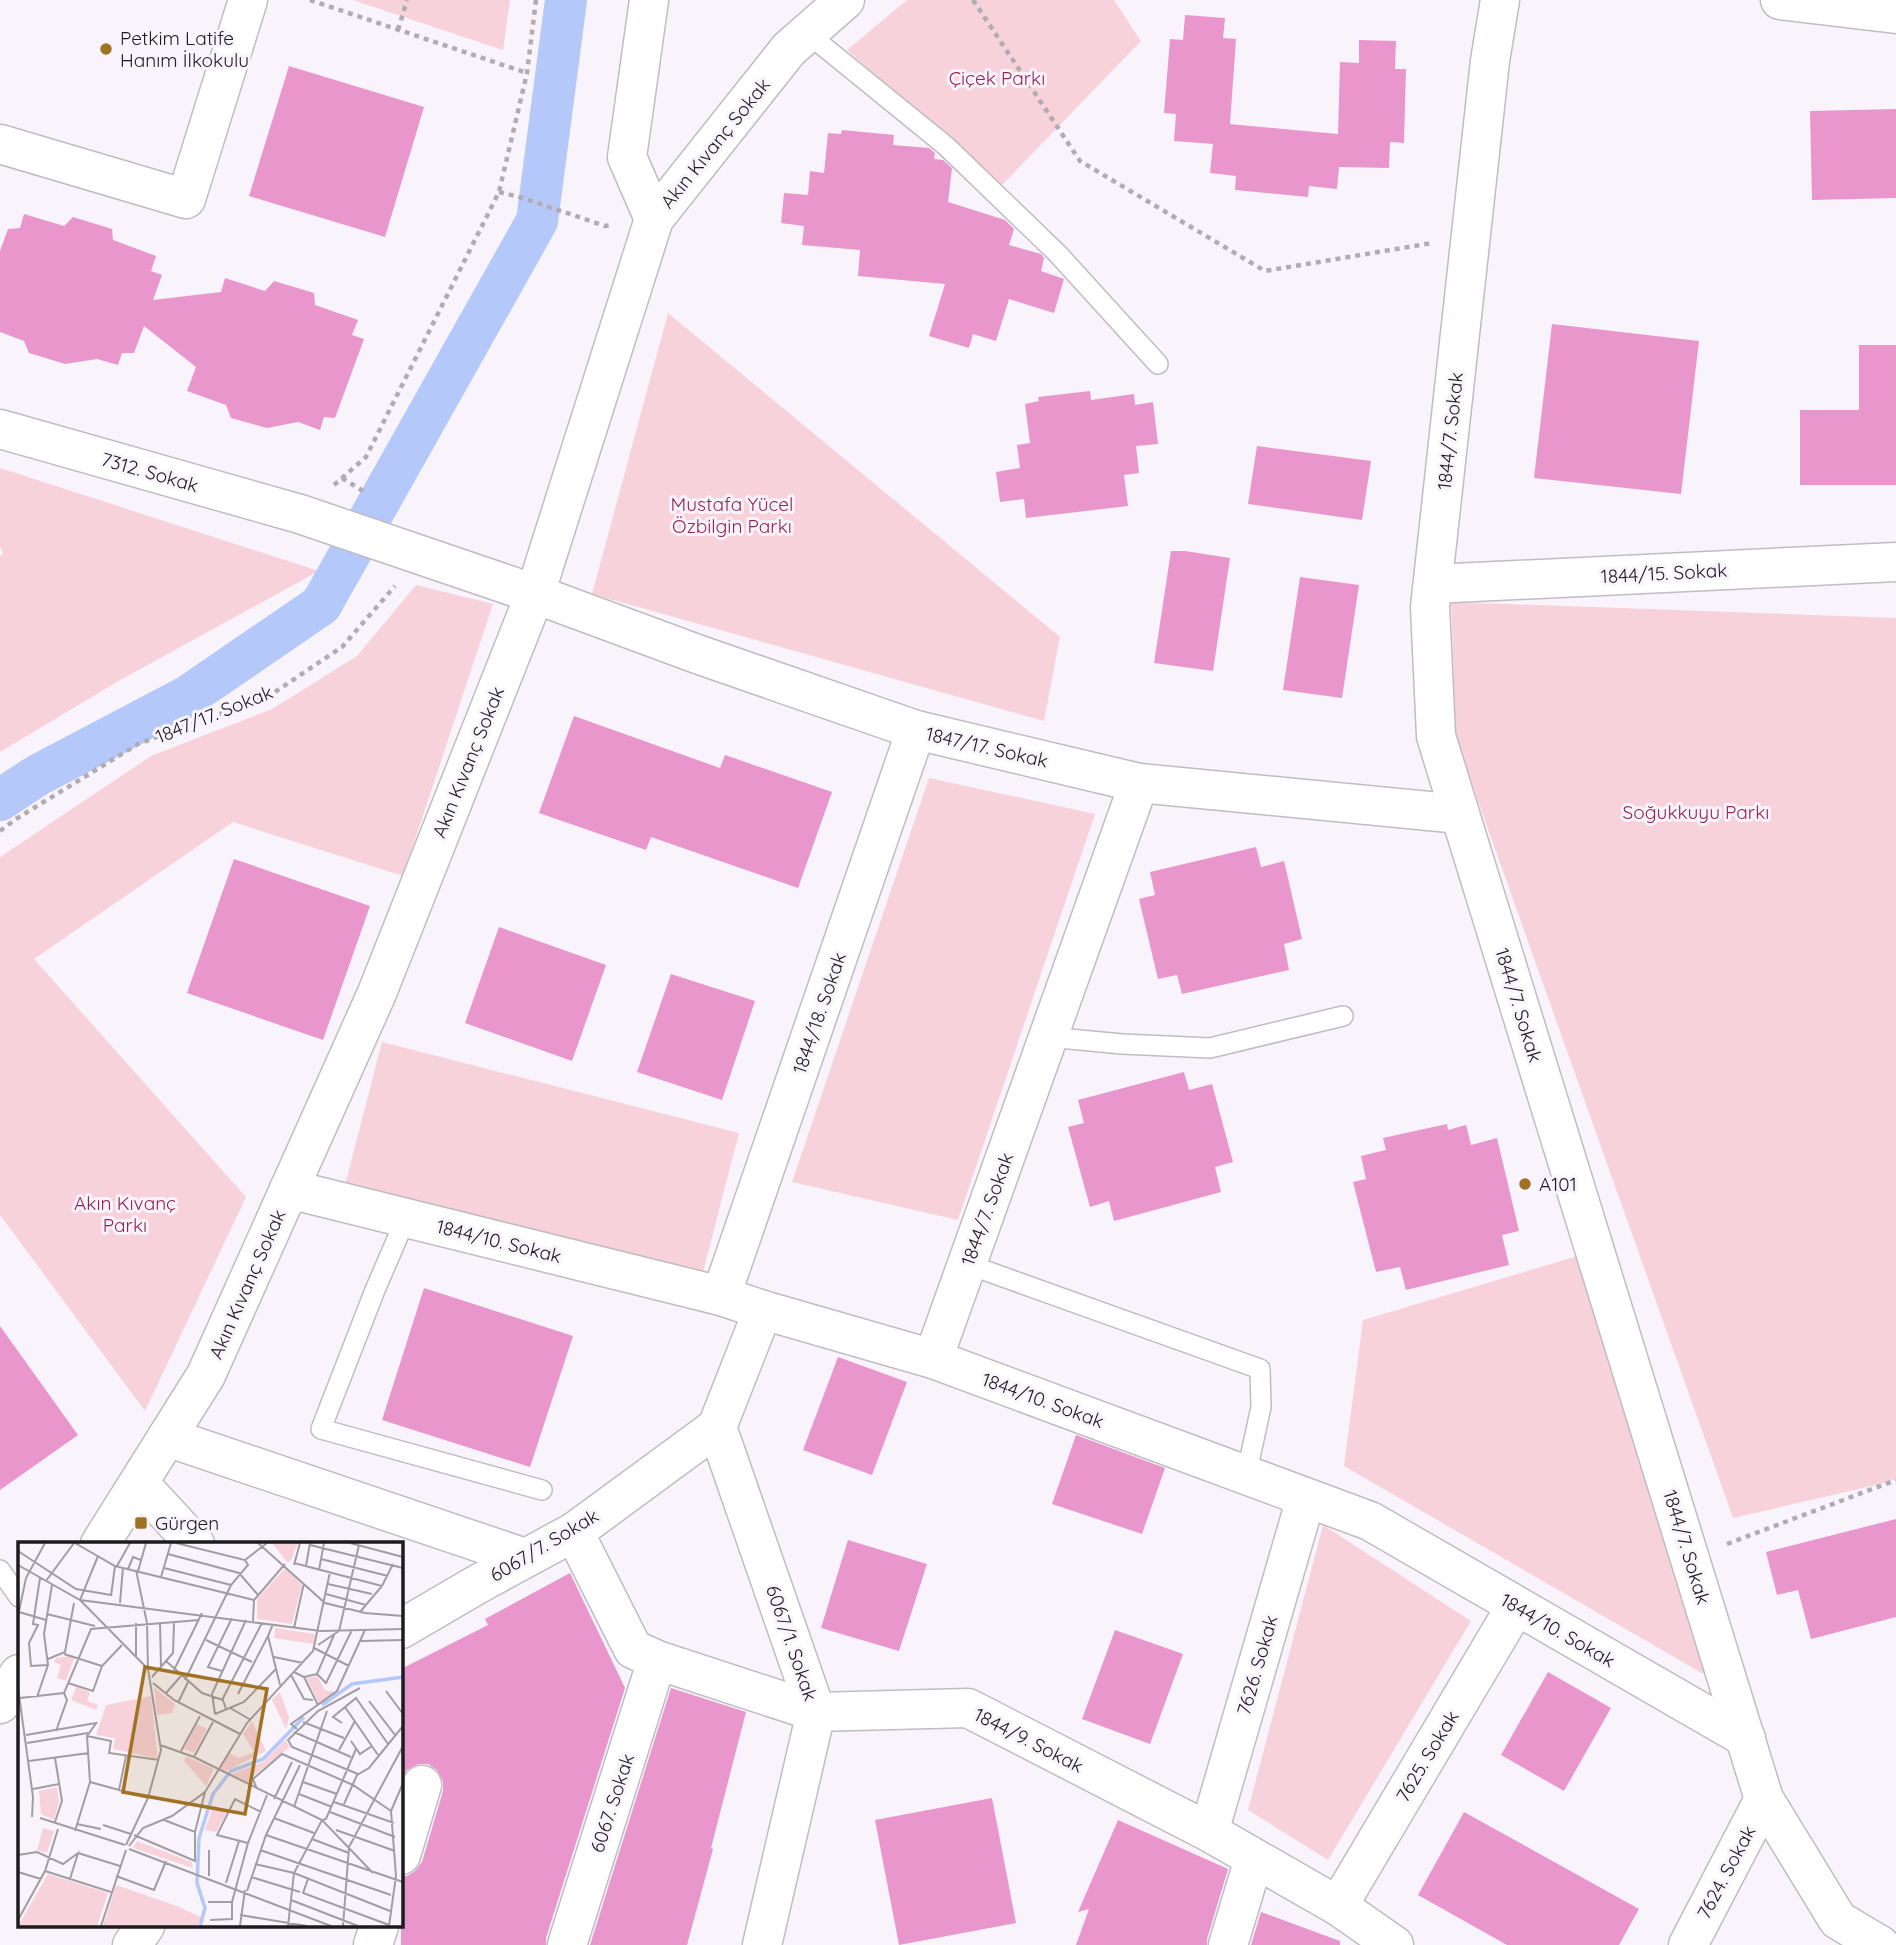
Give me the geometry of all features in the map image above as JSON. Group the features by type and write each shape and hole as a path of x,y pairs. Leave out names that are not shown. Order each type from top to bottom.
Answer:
{"street":[{"path":"0,144 186,199 248,0"},
{"path":"649,0 627,157 654,219"},
{"name":"Akın Kıvanç Sokak","path":"101,1542 206,1375 377,993 535,593 654,219 789,49 845,0"},
{"name":"1844/7. Sokak","path":"1500,0 1490,61 1430,607 1436,736 1764,1798 1841,1933 1880,1945"},
{"path":"1780,0 1896,14"},
{"name":"7312. Sokak","path":"0,429 300,514 440,561"},
{"name":"1847/17. Sokak","path":"440,561 916,730 1139,783 1460,814"},
{"name":"1844/15. Sokak","path":"1433,584 1896,562"},
{"name":"1844/18. Sokak","path":"721,1296 916,730"},
{"name":"1844/7. Sokak","path":"933,1359 1139,783"},
{"name":"1844/10. Sokak","path":"289,1189 721,1296 933,1359 1370,1521 1746,1738"},
{"path":"717,1427 763,1310"},
{"name":"6067/7. Sokak","path":"402,1628 573,1532 717,1427"},
{"name":"6067/1. Sokak","path":"717,1427 816,1713 762,1945"},
{"path":"167,1437 524,1558"},
{"path":"139,1483 193,1542"},
{"name":"7626. Sokak","path":"1209,1832 1306,1498"},
{"name":"1844/9. Sokak","path":"573,1532 633,1649 657,1660 816,1713 968,1708 1209,1832 1338,1906 1394,1945"},
{"name":"7625. Sokak","path":"1338,1906 1516,1606"},
{"name":"6067. Sokak","path":"566,1945 657,1660"},
{"path":"0,1704 18,1676"},
{"path":"402,1852 422,1785"},
{"name":"7624. Sokak","path":"1688,1945 1764,1798"},
{"path":"1228,1945 1254,1859"},
{"path":"132,1945 144,1927"},
{"path":"373,1945 379,1927"}],"lane":[{"path":"807,33 946,146 1058,254 1158,364"},
{"path":"1048,1037 1210,1048 1343,1016"},
{"path":"406,1218 321,1429 542,1490"},
{"path":"967,1264 1260,1369 1261,1407 1246,1476"},
{"path":"0,1570 18,1596"}],"path":[{"path":"310,0 527,73"},
{"path":"398,30 407,0"},
{"path":"300,514 366,457 499,192 527,73 536,0"},
{"path":"973,0 1080,161 1265,271 1471,237"},
{"path":"499,192 605,226"},
{"name":"1847/17. Sokak","path":"0,831 138,744 269,696 342,647 399,581"},
{"path":"1690,1558 1896,1480"}],"green space":[{"path":"353,0 510,0 503,50"},
{"name":"Çiçek Parkı","path":"907,0 1114,0 1141,41 1002,185 847,50"},
{"name":"Mustafa Yücel Özbilgin Parkı","path":"668,313 1060,637 1044,721 592,594"},
{"path":"0,468 319,571 122,679 0,752 0,557 3,553 0,547"},
{"name":"Akın Kıvanç Parkı","path":"416,585 493,604 403,876 233,822 34,959 246,1197 145,1411 0,1215 0,857 151,756 272,709 357,656"},
{"name":"Soğukkuyu Parkı","path":"1451,602 1896,618 1896,1478 1889,1482 1733,1518 1456,739"},
{"path":"929,778 1095,814 958,1220 792,1182"},
{"path":"382,1042 739,1133 702,1276 345,1185"},
{"path":"1581,1255 1707,1676 1344,1466 1363,1320"},
{"path":"1323,1525 1471,1621 1328,1860 1248,1810"}],"building":[{"path":"1185,15 1225,18 1223,38 1236,39 1230,124 1338,134 1340,62 1359,63 1359,40 1396,41 1395,69 1406,69 1404,143 1390,142 1389,168 1339,167 1337,189 1309,186 1308,197 1235,190 1236,176 1210,173 1213,144 1174,141 1176,114 1164,113 1170,39 1183,40"},
{"path":"289,66 424,107 385,237 249,196"},
{"path":"1896,109 1896,198 1812,200 1810,111"},
{"path":"842,130 894,135 893,145 929,148 935,153 934,159 943,160 952,168 948,202 1005,220 1014,229 1009,245 1041,254 1044,258 1041,271 1064,279 1054,313 1009,299 996,341 973,334 969,348 929,336 945,284 858,276 860,250 802,245 804,226 781,223 784,193 808,195 810,171 824,173 828,133 841,134"},
{"path":"24,214 64,226 73,217 112,229 113,240 156,256 151,271 162,275 153,300 221,292 225,278 265,291 274,281 314,293 315,305 358,320 352,335 364,339 335,418 324,417 320,430 298,422 267,428 231,418 226,405 187,391 196,367 144,326 134,353 122,353 118,365 97,359 65,364 29,353 24,341 0,332 0,251 8,229 20,228"},
{"path":"1552,324 1699,341 1681,494 1534,478"},
{"path":"1859,345 1896,345 1896,485 1800,485 1800,410 1859,410"},
{"path":"1090,391 1091,400 1134,394 1135,405 1153,402 1158,444 1136,446 1139,473 1124,475 1128,506 1026,518 1024,499 1000,502 996,472 1020,468 1017,445 1030,443 1025,404 1039,401 1038,397"},
{"path":"1257,446 1371,461 1362,520 1248,504"},
{"path":"1171,551 1230,558 1213,671 1154,663"},
{"path":"1300,577 1359,585 1342,698 1283,690"},
{"path":"574,716 720,768 725,755 832,792 798,888 651,837 646,850 539,813"},
{"path":"1256,847 1261,867 1284,861 1302,939 1284,944 1289,970 1182,994 1177,975 1158,979 1139,899 1155,895 1150,872"},
{"path":"234,859 370,906 323,1040 187,993"},
{"path":"499,927 606,965 572,1061 465,1023"},
{"path":"671,974 755,1001 722,1100 637,1072"},
{"path":"1184,1072 1189,1090 1212,1084 1233,1162 1215,1167 1221,1192 1114,1221 1109,1201 1090,1207 1068,1127 1084,1123 1078,1100"},
{"path":"1447,1124 1448,1130 1466,1125 1471,1145 1497,1138 1519,1231 1502,1235 1509,1265 1406,1290 1400,1267 1376,1272 1353,1182 1366,1179 1361,1156 1386,1150 1383,1138"},
{"path":"424,1288 573,1336 530,1467 382,1420"},
{"path":"0,1326 78,1435 0,1490"},
{"path":"838,1357 907,1382 872,1475 803,1450"},
{"path":"1076,1435 1165,1468 1142,1534 1052,1504"},
{"path":"1896,1519 1896,1617 1811,1639 1798,1590 1777,1595 1766,1552"},
{"path":"848,1540 927,1564 899,1651 821,1628"},
{"path":"570,1573 625,1688 546,1945 401,1945 402,1876 415,1871 422,1862 443,1791 443,1781 437,1770 428,1764 418,1764 407,1770 402,1778 402,1668 488,1625 485,1619"},
{"path":"1115,1630 1183,1654 1150,1744 1082,1719"},
{"path":"1548,1672 1611,1708 1564,1791 1501,1755"},
{"path":"671,1688 746,1712 687,1945 590,1945"},
{"path":"992,1798 1016,1923 899,1945 875,1820"},
{"path":"1464,1812 1639,1909 1619,1945 1507,1945 1418,1895"},
{"path":"1118,1820 1228,1869 1207,1945 1076,1945 1089,1909 1078,1912"},
{"path":"1261,1912 1340,1941 1340,1945 1251,1945"}],"waterway":[{"path":"0,800 38,775 188,696 321,605 537,221 566,0"}],"place":[{"name":"Petkim Latife Hanım İlkokulu","path":"106,49"},
{"name":"A101","path":"1525,1184"},
{"name":"Gürgen","path":"141,1523"}]}
